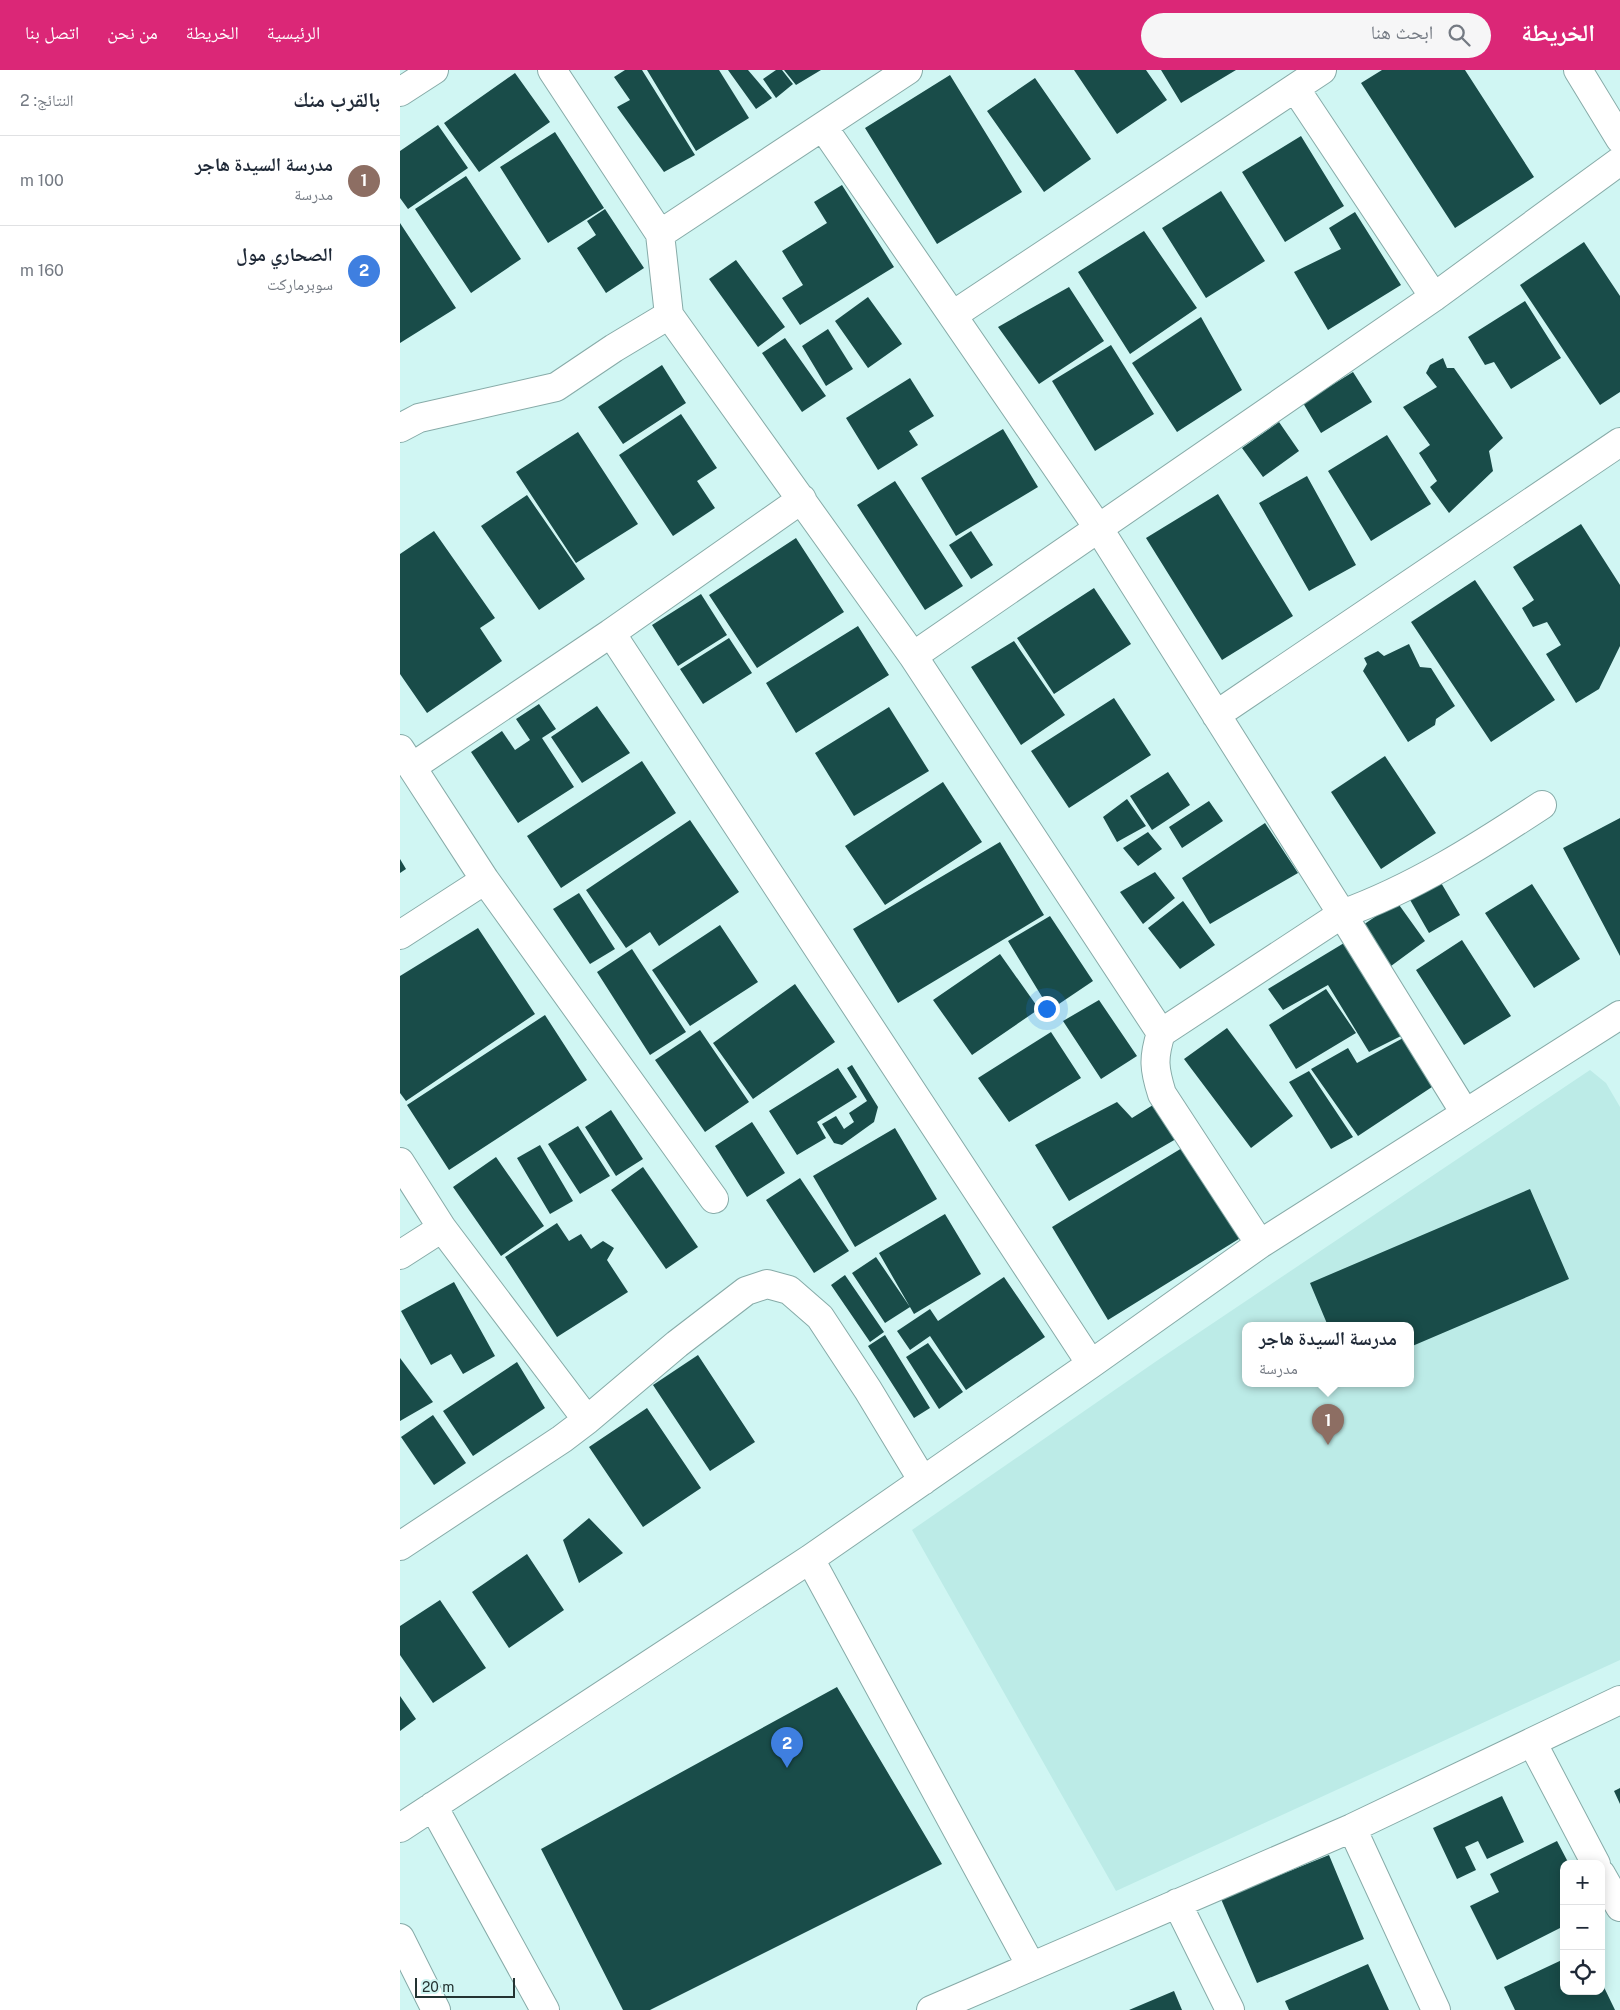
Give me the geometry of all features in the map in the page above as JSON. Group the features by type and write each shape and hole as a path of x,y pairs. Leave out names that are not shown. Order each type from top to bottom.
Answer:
{"street":[{"path":"400,92 434,70"},
{"path":"552,70 660,234 669,315 913,656 1161,1033"},
{"path":"660,234 908,70"},
{"path":"953,315 1322,70"},
{"path":"1578,70 1620,138"},
{"path":"1295,88 1434,297"},
{"path":"823,127 1098,529 1342,914 1465,1113"},
{"path":"913,656 1434,297 1620,161"},
{"path":"400,428 418,418 556,387 614,348 669,315"},
{"path":"1216,715 1487,530 1620,442"},
{"path":"714,1199 485,880 406,758 611,633 802,499"},
{"path":"611,633 1092,1364"},
{"path":"1260,1244 1162,1094 1155,1072 1155,1053 1161,1033 1342,914 1399,891 1468,853 1542,805"},
{"path":"400,935 485,880"},
{"path":"400,1828 810,1559 1092,1364 1260,1244 1620,1015"},
{"path":"400,1162 442,1228 587,1420"},
{"path":"400,1255 442,1228"},
{"path":"400,1546 587,1420 677,1344 746,1291 768,1284 790,1290 820,1317 868,1390 923,1480"},
{"path":"810,1559 1030,1966"},
{"path":"931,2010 1352,1828 1620,1700"},
{"path":"1532,1742 1594,1860"},
{"path":"433,1806 545,2010"},
{"path":"1352,1828 1436,2010"},
{"path":"1605,1881 1620,1907"},
{"path":"1177,1903 1230,2010"},
{"path":"400,1938 436,2010"}],"shaded area":[{"path":"1590,1070 1606,1083 1620,1107 1620,1660 1116,1891 912,1530 1158,1360"}],"building":[{"path":"625,70 642,70 695,155 664,172 617,107 630,100 614,77"},
{"path":"647,70 719,70 749,118 696,151"},
{"path":"728,70 748,70 772,98 756,109"},
{"path":"776,70 782,70 793,84 776,98 763,79"},
{"path":"784,70 821,70 796,85"},
{"path":"1074,70 1146,70 1167,100 1117,134"},
{"path":"1161,70 1236,70 1181,103"},
{"path":"1382,70 1465,70 1534,177 1455,228 1361,83"},
{"path":"515,73 550,122 479,172 444,123"},
{"path":"950,75 1022,192 937,244 865,128"},
{"path":"1035,78 1091,159 1044,192 987,111"},
{"path":"438,125 468,168 408,209 400,198 400,151"},
{"path":"555,132 604,208 548,243 500,167"},
{"path":"1301,136 1344,206 1285,242 1242,172"},
{"path":"466,176 521,259 471,293 415,209"},
{"path":"842,185 894,267 800,325 782,298 803,285 782,251 827,223 814,202"},
{"path":"1221,191 1265,261 1206,298 1162,228"},
{"path":"605,209 644,268 606,293 577,248 596,235 587,221"},
{"path":"1355,212 1401,285 1328,330 1294,272 1341,249 1329,228"},
{"path":"400,223 456,308 400,343"},
{"path":"1144,231 1197,308 1130,354 1078,272"},
{"path":"1584,242 1620,296 1620,392 1600,405 1520,285"},
{"path":"736,260 785,327 758,347 709,279"},
{"path":"1069,287 1104,341 1039,384 998,327"},
{"path":"868,297 902,344 868,368 835,321"},
{"path":"1525,301 1561,358 1511,389 1494,362 1485,365 1468,337"},
{"path":"1201,317 1242,390 1177,432 1132,363"},
{"path":"828,329 853,369 826,386 802,346"},
{"path":"785,338 826,396 802,412 762,353"},
{"path":"1111,345 1154,414 1095,451 1052,381"},
{"path":"1443,358 1447,368 1454,368 1503,438 1489,451 1493,471 1449,513 1430,487 1437,481 1419,453 1430,445 1403,407 1437,387 1426,373 1430,365"},
{"path":"662,365 686,403 623,444 598,407"},
{"path":"1353,372 1372,402 1321,433 1303,403"},
{"path":"910,378 934,416 909,431 918,445 878,470 846,418"},
{"path":"681,414 717,468 697,481 715,508 673,536 619,455"},
{"path":"1279,422 1299,451 1263,477 1242,448"},
{"path":"1003,429 1038,487 956,536 921,478"},
{"path":"578,432 638,524 576,563 516,472"},
{"path":"1387,435 1431,504 1371,541 1328,471"},
{"path":"1307,476 1356,565 1309,591 1259,503"},
{"path":"895,481 963,586 925,610 857,505"},
{"path":"1218,494 1293,616 1222,660 1146,538"},
{"path":"527,495 585,579 539,610 481,526"},
{"path":"1581,524 1620,585 1620,646 1599,689 1576,703 1546,654 1561,645 1547,622 1533,627 1522,608 1534,600 1513,567"},
{"path":"434,531 495,618 480,628 502,661 427,713 400,674 400,554"},
{"path":"971,531 993,565 971,579 949,545"},
{"path":"796,538 844,612 757,668 709,595"},
{"path":"1475,580 1555,700 1491,742 1411,622"},
{"path":"1094,588 1131,644 1054,694 1017,638"},
{"path":"701,594 727,635 678,666 652,625"},
{"path":"858,626 889,675 796,733 766,683"},
{"path":"729,638 752,673 703,704 680,669"},
{"path":"1014,641 1065,715 1021,745 971,667"},
{"path":"1409,644 1420,667 1431,668 1455,706 1436,719 1435,725 1408,742 1363,671 1367,664 1364,658 1378,651 1384,656"},
{"path":"1114,698 1151,755 1069,808 1031,751"},
{"path":"539,704 556,729 542,738 574,787 518,823 471,752 502,731 515,750 530,740 516,719"},
{"path":"597,706 630,753 582,783 551,737"},
{"path":"889,707 929,771 854,816 815,753"},
{"path":"1385,756 1436,833 1381,869 1331,792"},
{"path":"642,761 676,813 561,888 527,836"},
{"path":"1168,772 1190,805 1152,830 1130,796"},
{"path":"943,782 982,842 885,905 845,846"},
{"path":"1127,799 1146,826 1117,842 1103,817"},
{"path":"1209,801 1223,821 1182,848 1169,827"},
{"path":"1620,818 1620,956 1563,848"},
{"path":"690,820 739,892 659,946 650,932 626,948 586,890"},
{"path":"1265,823 1298,873 1210,924 1182,878"},
{"path":"1148,832 1162,849 1138,866 1123,848"},
{"path":"1000,842 1044,915 898,1003 853,929"},
{"path":"400,859 406,869 400,873"},
{"path":"1155,872 1175,898 1143,924 1120,892"},
{"path":"1440,881 1460,915 1429,933 1409,898"},
{"path":"1532,884 1580,959 1534,988 1485,913"},
{"path":"579,893 615,949 590,964 553,909"},
{"path":"1183,901 1215,945 1180,969 1148,928"},
{"path":"1397,902 1425,941 1391,966 1363,925"},
{"path":"1050,916 1093,981 1050,1010 1008,941"},
{"path":"720,925 758,982 690,1026 652,970"},
{"path":"478,928 535,1014 406,1101 400,1093 400,976"},
{"path":"1349,940 1409,1032 1369,1052 1328,985 1283,1010 1268,989"},
{"path":"1462,940 1511,1016 1464,1045 1416,970"},
{"path":"632,949 686,1032 650,1055 597,972"},
{"path":"1000,954 1039,1009 972,1055 933,1000"},
{"path":"795,984 835,1042 753,1099 713,1043"},
{"path":"1326,989 1356,1033 1296,1069 1269,1025"},
{"path":"1099,1000 1137,1056 1101,1079 1063,1021"},
{"path":"545,1015 587,1080 449,1170 407,1105"},
{"path":"1227,1028 1293,1116 1251,1148 1184,1059"},
{"path":"700,1030 749,1102 705,1132 655,1060"},
{"path":"1051,1032 1081,1078 1009,1122 978,1078"},
{"path":"1405,1037 1438,1083 1358,1136 1311,1069 1348,1048 1357,1063"},
{"path":"852,1065 878,1107 874,1122 842,1145 834,1143 822,1124 836,1116 844,1129 854,1122 849,1113 867,1101 847,1068"},
{"path":"838,1068 857,1097 817,1122 826,1138 797,1155 769,1111"},
{"path":"1309,1071 1353,1137 1331,1149 1289,1082"},
{"path":"1117,1102 1132,1118 1153,1105 1176,1139 1069,1201 1035,1145"},
{"path":"611,1110 643,1159 616,1176 585,1127"},
{"path":"752,1122 785,1173 747,1197 715,1146"},
{"path":"578,1126 610,1176 580,1194 548,1144"},
{"path":"895,1128 937,1199 855,1247 813,1176"},
{"path":"540,1145 573,1201 550,1214 517,1158"},
{"path":"1182,1148 1242,1237 1108,1320 1052,1227"},
{"path":"496,1157 544,1226 501,1256 453,1187"},
{"path":"643,1167 698,1247 666,1269 611,1190"},
{"path":"800,1178 849,1251 814,1273 766,1200"},
{"path":"1530,1189 1569,1279 1414,1345 1414,1322 1326,1322 1310,1283"},
{"path":"945,1214 981,1274 914,1314 879,1253"},
{"path":"557,1223 569,1241 581,1234 591,1249 603,1241 614,1248 607,1260 628,1292 557,1337 505,1257"},
{"path":"876,1257 910,1307 885,1323 852,1273"},
{"path":"845,1275 884,1332 870,1342 831,1285"},
{"path":"1004,1277 1045,1337 966,1390 930,1336 910,1350 897,1331 930,1309 938,1321"},
{"path":"454,1282 495,1356 463,1374 451,1354 431,1365 401,1311"},
{"path":"885,1335 930,1408 914,1418 868,1346"},
{"path":"928,1343 963,1392 939,1409 906,1357"},
{"path":"698,1355 755,1442 710,1471 653,1385"},
{"path":"400,1358 433,1402 400,1421"},
{"path":"517,1362 545,1408 473,1456 443,1411"},
{"path":"647,1408 701,1488 643,1527 589,1447"},
{"path":"433,1415 466,1463 434,1485 401,1437"},
{"path":"589,1518 623,1553 579,1583 563,1540"},
{"path":"527,1554 564,1610 509,1648 472,1592"},
{"path":"440,1600 486,1668 433,1703 400,1655 400,1626"},
{"path":"837,1687 942,1864 650,2010 623,2010 541,1849"},
{"path":"400,1696 416,1719 400,1731"},
{"path":"1620,1788 1620,1804 1614,1791"},
{"path":"1502,1796 1524,1842 1487,1859 1478,1841 1465,1847 1476,1870 1457,1879 1433,1828"},
{"path":"1557,1841 1567,1860 1560,1860 1560,1928 1497,1960 1470,1906 1499,1892 1490,1874"},
{"path":"1329,1855 1364,1939 1257,1983 1221,1899"},
{"path":"1560,1961 1560,1995 1605,1995 1605,1989 1615,2010 1515,2010 1504,1987"},
{"path":"1368,1964 1389,2010 1289,2010 1285,2001"},
{"path":"1174,1991 1182,2010 1129,2010"}],"place":[{"name":"مدرسة السيدة هاجر","path":"1328,1445"},
{"name":"الصحاري مول","path":"787,1768"}]}
